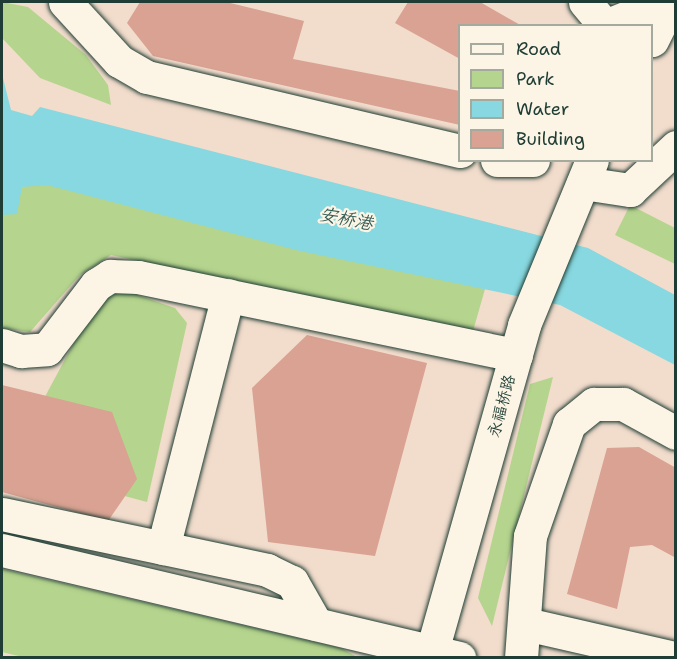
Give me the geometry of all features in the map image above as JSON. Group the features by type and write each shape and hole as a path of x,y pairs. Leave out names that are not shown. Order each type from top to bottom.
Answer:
{"street":[{"path":"585,2 603,24"},
{"path":"610,24 665,2"},
{"path":"653,36 671,2"},
{"path":"71,3 119,61 147,76 458,152"},
{"path":"587,172 630,190 675,147"},
{"name":"永福桥路","path":"440,655 516,355 533,303 587,172"},
{"path":"2,345 21,351 47,349 96,285 110,276 228,295 516,355"},
{"path":"163,548 228,295"},
{"path":"521,657 526,624 523,577 530,536 569,424 594,404 624,404 675,433"},
{"path":"2,514 276,574 292,582 316,624"},
{"path":"2,550 440,655"},
{"path":"526,624 675,657"}],"green space":[{"path":"2,2 28,7 86,55 108,85 111,105 40,78 2,38"},
{"path":"43,182 485,289 473,331 111,255 80,275 30,332 2,328 2,203 22,187"},
{"path":"630,205 675,228 675,264 615,235"},
{"path":"120,289 175,308 187,323 147,502 20,468 33,419 99,296"},
{"path":"553,377 492,626 478,598 530,384"},
{"path":"2,569 341,648 357,657 27,658 2,652"}],"water":[{"name":"安桥港","path":"2,74 11,110 32,116 40,107 588,248 675,295 675,365 560,305 300,251 47,185 22,187 17,214 2,215"}],"building":[{"path":"140,2 226,2 304,21 293,59 458,91 458,125 153,56 127,23"},
{"path":"408,2 480,2 518,24 458,24 458,58 395,23"},
{"path":"307,335 427,363 375,556 268,542 252,388"},
{"path":"2,385 112,412 137,479 108,521 2,492"},
{"path":"639,447 676,468 676,558 652,545 630,547 617,609 567,594 607,448"}]}
